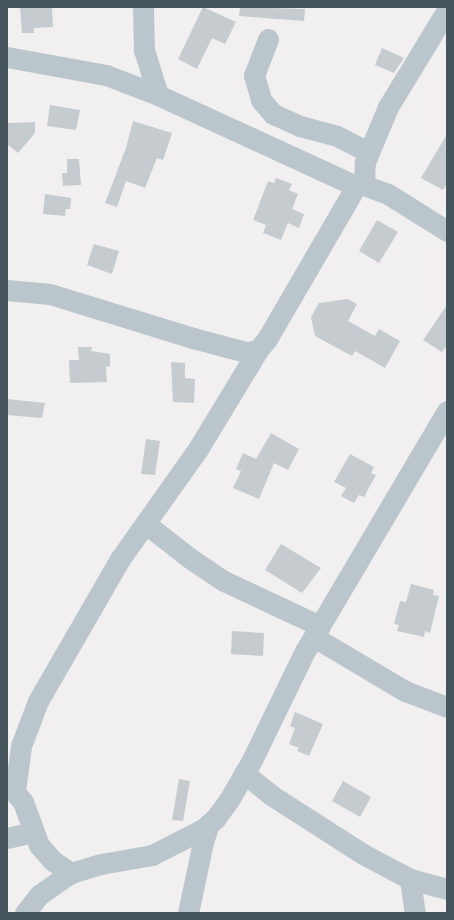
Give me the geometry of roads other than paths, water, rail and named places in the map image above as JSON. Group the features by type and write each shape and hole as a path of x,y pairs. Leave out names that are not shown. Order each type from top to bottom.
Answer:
{"street":[{"path":"143,7 144,50 158,95"},
{"path":"71,873 53,861 39,845 23,802 11,787 21,746 38,701 120,559 198,449 360,186 368,152 388,107 447,10"},
{"path":"268,39 254,75 261,100 273,114 300,126 337,136 368,152"},
{"path":"7,57 106,75 158,95 360,186 388,194 447,231"},
{"path":"7,290 50,294 230,348 246,352 258,350"},
{"path":"188,913 202,842 209,824 229,800 317,632 447,410"},
{"path":"146,524 191,559 224,581 317,632 405,691 447,707"},
{"path":"244,773 297,812 364,854 410,879 447,889"},
{"path":"25,913 39,895 71,873 101,864 152,855 209,824"},
{"path":"7,838 34,832"},
{"path":"410,879 415,913"}]}
